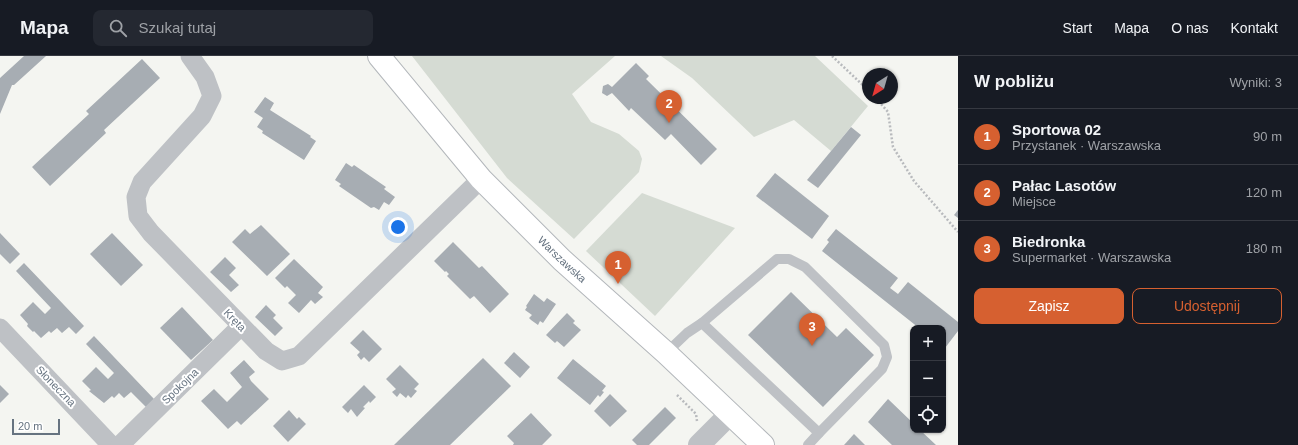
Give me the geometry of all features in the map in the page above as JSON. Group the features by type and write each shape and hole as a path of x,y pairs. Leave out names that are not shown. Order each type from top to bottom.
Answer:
{"main road":[{"name":"Warszawska","path":"379,56 481,179 562,260 666,353 763,445"}],"street":[{"name":"Kręta","path":"190,56 205,77 212,96 202,116 142,182 136,197 138,216 151,233 241,326 266,351 282,361 299,356 481,179"},
{"name":"Spokojna","path":"120,445 241,326"},
{"name":"Słoneczna","path":"1,331 111,445"},
{"path":"697,436 730,414"}],"lane":[{"path":"666,353 687,332 702,323 777,259 790,259 805,267 884,345 886,357 882,369 808,445"},
{"path":"702,323 819,433"}],"path":[{"path":"832,56 862,84"},
{"path":"881,104 888,112 894,147 914,181 958,232"},
{"path":"677,395 696,414 697,436"}],"shaded area":[{"path":"412,56 615,56 572,94 591,122 619,134 639,151 642,159 639,172 574,239 507,178"},
{"path":"661,56 815,56 862,100 862,104 866,104 868,106 831,151 794,120 754,137 692,78"},
{"path":"642,193 735,228 655,316 586,251"}],"building":[{"path":"24,56 46,56 14,85 12,85 0,114 0,78"},
{"path":"142,59 160,78 104,130 106,133 50,186 32,167 89,114 86,111"},
{"path":"636,63 649,76 646,79 717,149 701,165 671,134 665,140 631,108 629,111 612,93 607,96 602,93 603,86 608,84 612,87"},
{"path":"265,97 274,103 270,110 311,136 310,137 316,141 304,160 262,133 263,131 257,127 263,118 254,112"},
{"path":"851,127 861,135 818,188 807,180"},
{"path":"346,163 352,167 354,165 386,187 384,189 395,197 389,205 384,202 379,210 374,207 371,208 339,186 341,184 335,180"},
{"path":"775,173 829,216 812,239 756,196"},
{"path":"958,210 958,218 954,215"},
{"path":"261,225 290,254 267,276 232,242 245,229 250,234"},
{"path":"836,229 898,278 890,288 898,294 908,282 958,322 958,331 946,347 946,325 915,325 822,251 829,242 827,240"},
{"path":"0,233 20,254 10,264 0,254"},
{"path":"112,233 143,265 121,286 90,254"},
{"path":"453,242 479,268 482,266 509,294 490,313 474,296 470,299 447,276 449,274 434,261"},
{"path":"225,257 236,268 229,275 239,285 231,292 210,272"},
{"path":"294,259 323,287 318,293 323,297 315,304 311,300 299,313 288,303 296,295 287,286 285,288 275,278"},
{"path":"24,263 84,326 76,334 69,327 62,333 57,328 51,333 49,331 41,338 27,326 28,324 20,315 33,302 45,314 51,308 16,271"},
{"path":"791,292 837,337 846,328 874,355 823,407 748,335"},
{"path":"534,294 544,302 547,298 556,304 543,323 540,321 538,325 529,318 532,315 525,310"},
{"path":"266,305 276,315 273,318 283,328 275,336 255,317"},
{"path":"182,307 213,340 191,360 160,328"},
{"path":"567,313 575,321 573,323 581,330 564,347 557,341 555,343 546,335"},
{"path":"363,330 382,349 369,362 364,357 361,360 357,355 360,352 350,343"},
{"path":"94,336 154,399 146,407 131,392 124,398 119,393 114,398 112,396 104,403 89,391 91,390 82,381 96,367 108,379 114,373 86,344"},
{"path":"514,352 530,367 520,378 504,363"},
{"path":"483,358 511,386 450,445 394,445"},
{"path":"573,359 606,386 600,397 598,395 590,405 557,378"},
{"path":"244,360 255,372 249,377 251,381 269,399 241,425 237,421 228,429 201,401 214,389 227,402 242,387 230,373"},
{"path":"400,365 419,384 414,389 417,391 411,398 408,395 406,398 400,393 397,397 392,392 396,389 386,379"},
{"path":"0,385 9,394 0,403"},
{"path":"364,385 376,397 363,407 365,408 357,417 351,409 348,413 342,407"},
{"path":"610,394 627,411 610,427 594,411"},
{"path":"888,399 910,420 910,433 923,433 936,445 892,445 868,422"},
{"path":"665,407 676,418 649,445 637,445 632,440"},
{"path":"289,410 297,419 299,417 306,424 288,442 273,426"},
{"path":"531,413 552,435 542,445 513,445 514,443 507,436"},
{"path":"854,434 865,445 844,445"}],"place":[{"name":"Pałac Lasotów","path":"669,123"},
{"name":"Sportowa 02","path":"618,284"},
{"name":"Biedronka","path":"812,346"}]}
